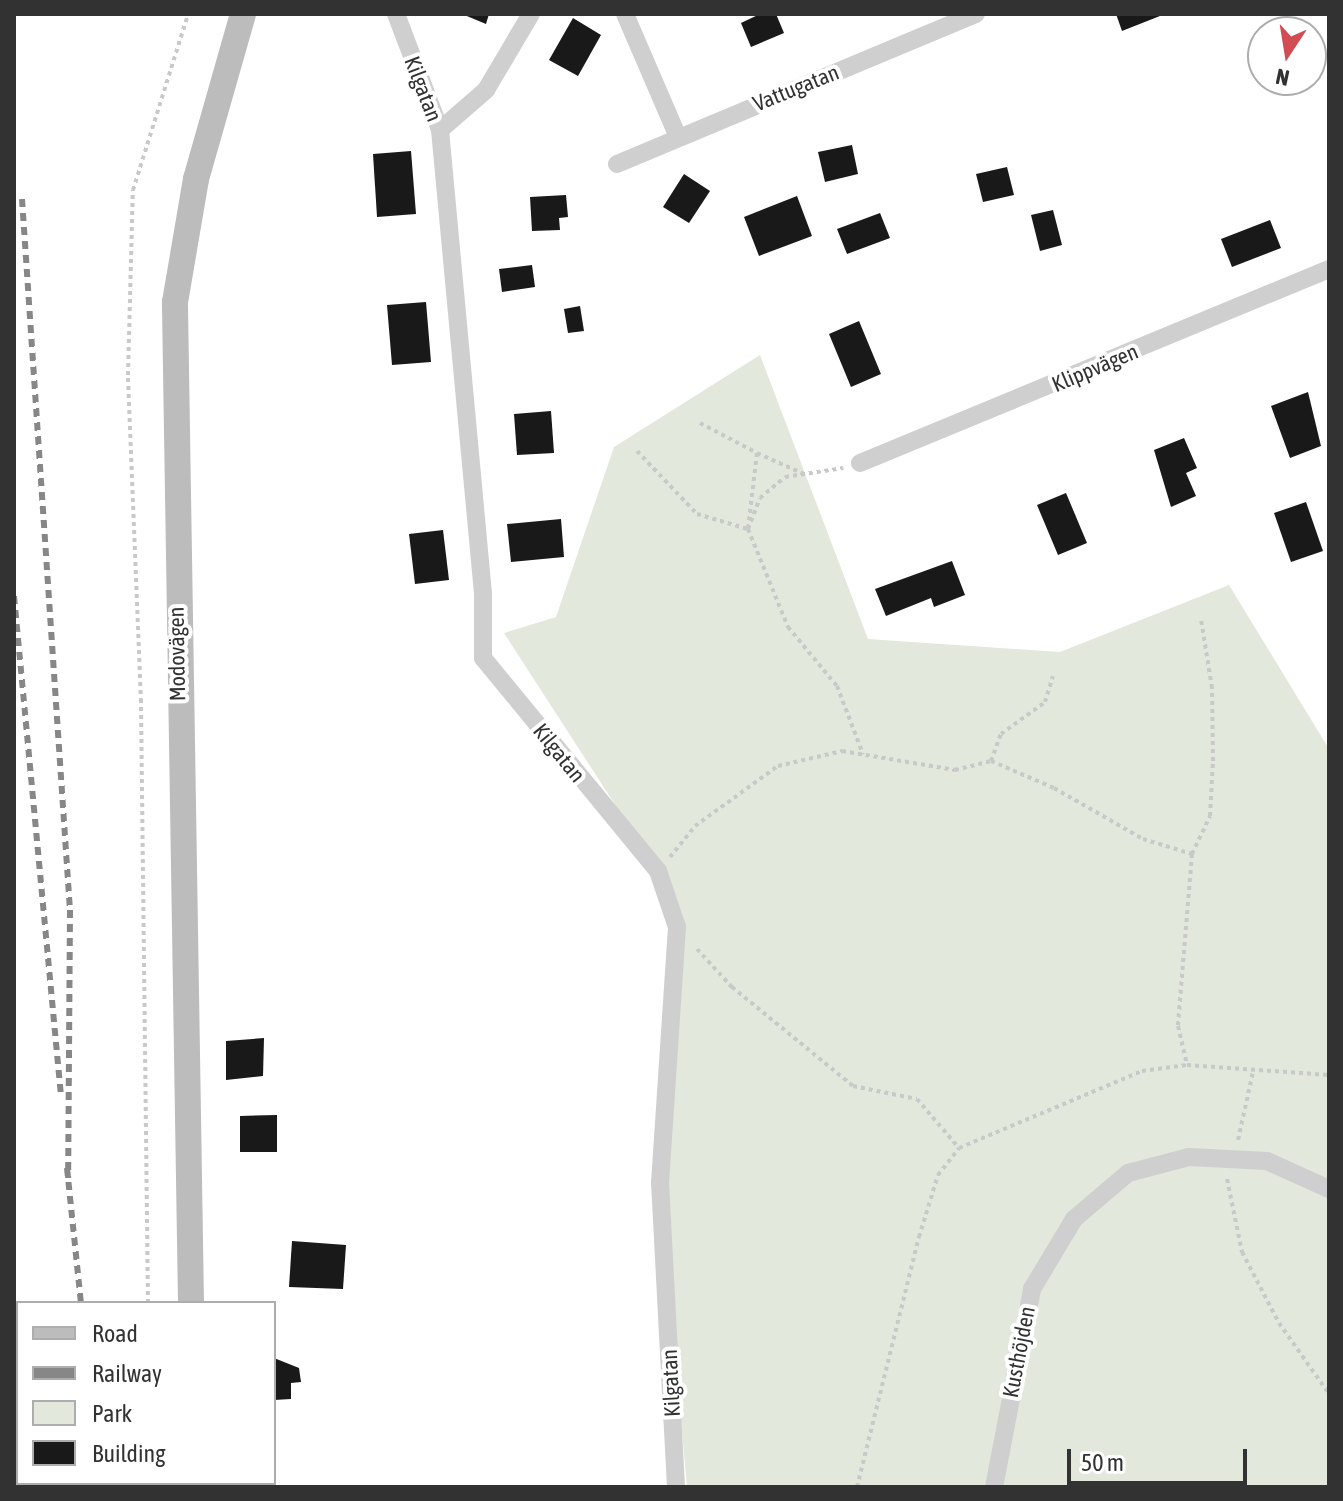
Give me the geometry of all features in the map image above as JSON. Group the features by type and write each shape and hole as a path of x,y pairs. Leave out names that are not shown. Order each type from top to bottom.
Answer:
{"main road":[{"name":"Modovägen","path":"191,1301 175,302 196,179 243,14"}],"street":[{"name":"Kilgatan","path":"396,14 440,130 483,595 483,658 658,871 677,927 660,1182 676,1487"},
{"path":"440,130 486,90 531,14"},
{"path":"625,14 677,135"},
{"name":"Vattugatan","path":"617,164 677,135 976,14"},
{"name":"Klippvägen","path":"860,463 1329,269"},
{"name":"Kusthöjden","path":"994,1487 1032,1289 1074,1219 1128,1173 1189,1157 1234,1156 1267,1161 1329,1189"}],"path":[{"path":"148,1301 130,282 133,190 188,14"},
{"path":"700,423 806,475"},
{"path":"637,451 697,514 748,529"},
{"path":"757,453 748,529 788,627 837,686 863,754"},
{"path":"748,529 760,498 785,477 860,463"},
{"path":"1187,1065 1178,1026 1192,854 1210,816 1213,761 1212,688 1201,619"},
{"path":"991,761 1001,734 1045,702 1053,676"},
{"path":"658,871 695,826 778,766 842,751 955,770 991,761 1054,788 1143,839 1192,854"},
{"path":"677,927 732,987 853,1086 917,1099 959,1148"},
{"path":"857,1487 919,1237 938,1175 959,1148 1142,1071 1187,1065 1329,1075"},
{"path":"1253,1072 1227,1179 1242,1252 1279,1323 1329,1394"}],"green space":[{"path":"760,355 868,639 1060,652 1229,585 1329,749 1329,1487 687,1487 660,1182 679,948 658,871 504,633 556,617 614,447"}],"building":[{"path":"462,14 489,14 486,24"},
{"path":"760,14 776,14 784,33 751,47 741,23"},
{"path":"1116,14 1165,14 1122,31"},
{"path":"573,18 601,35 578,76 549,60"},
{"path":"852,145 858,174 825,182 818,152"},
{"path":"411,151 416,214 377,217 373,154"},
{"path":"1007,167 1014,195 983,202 976,174"},
{"path":"684,174 710,191 689,223 663,207"},
{"path":"566,195 568,217 559,218 560,230 532,231 530,197"},
{"path":"797,196 812,236 759,256 744,217"},
{"path":"1053,210 1062,245 1040,251 1031,215"},
{"path":"880,213 890,238 847,254 837,229"},
{"path":"1270,220 1281,248 1232,267 1221,239"},
{"path":"532,265 535,287 502,292 499,269"},
{"path":"426,302 431,362 392,365 387,305"},
{"path":"580,306 584,331 568,333 564,309"},
{"path":"859,321 881,374 851,387 829,334"},
{"path":"1308,392 1321,446 1290,458 1271,406"},
{"path":"551,411 554,453 517,455 514,414"},
{"path":"1184,438 1197,468 1186,473 1196,496 1171,507 1154,450"},
{"path":"1066,493 1087,543 1058,555 1037,505"},
{"path":"1306,502 1323,551 1291,562 1274,513"},
{"path":"561,519 564,557 511,562 507,524"},
{"path":"443,530 449,580 415,584 409,534"},
{"path":"952,561 965,595 934,607 931,598 886,616 875,589"},
{"path":"264,1038 263,1076 226,1080 226,1041"},
{"path":"277,1115 277,1152 240,1152 240,1116"},
{"path":"292,1241 346,1245 343,1289 289,1287"},
{"path":"276,1359 299,1368 301,1382 291,1383 291,1399 276,1400"}],"railway":[{"path":"22,199 70,910 68,1178"},
{"path":"14,596 61,1096"},
{"path":"67,1168 81,1301"}]}
